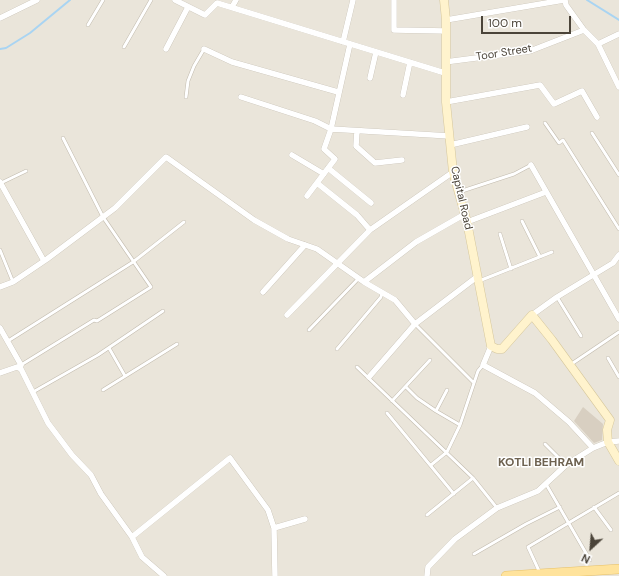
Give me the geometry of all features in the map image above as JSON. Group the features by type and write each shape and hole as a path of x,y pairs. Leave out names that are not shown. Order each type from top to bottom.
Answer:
{"main road":[{"path":"506,576 619,569"}],"street":[{"path":"0,18 37,0"},
{"path":"176,0 205,15 217,3 445,73"},
{"path":"232,8 236,0"},
{"path":"343,42 353,0"},
{"path":"394,0 394,30 446,31"},
{"name":"Capital Road","path":"444,0 446,20 446,102 453,172 466,218 491,346"},
{"path":"446,20 565,0 566,5 584,30 598,44 619,87"},
{"path":"166,49 188,7"},
{"name":"Toor Street","path":"445,62 530,51 584,30"},
{"path":"598,44 619,34"},
{"path":"307,196 335,159 324,149 331,129 338,92 350,44"},
{"path":"204,49 232,62 338,92"},
{"path":"370,78 376,52"},
{"path":"403,95 410,62"},
{"path":"446,102 540,85 554,104 582,91 597,117"},
{"path":"241,97 315,121 331,129 450,136"},
{"path":"450,145 526,127"},
{"path":"357,131 356,146 375,163 402,160"},
{"path":"292,155 324,174"},
{"path":"0,287 13,282 44,261 115,208 166,157 254,220 288,239 317,249 364,282 395,300 415,324"},
{"path":"531,166 619,319"},
{"path":"328,168 371,203"},
{"path":"287,315 370,230 453,172"},
{"path":"0,182 44,261"},
{"path":"317,183 357,215 370,230"},
{"path":"364,282 416,242 466,218 546,192"},
{"path":"263,292 305,245"},
{"path":"593,448 569,422 535,393 483,365 491,346 497,349 502,349 532,315 557,297 613,263 619,255"},
{"path":"369,377 415,324 478,279"},
{"path":"532,315 610,420 608,442 619,461"},
{"path":"0,328 21,365"},
{"path":"0,373 20,367 48,423 72,455 91,475 101,494 132,537 142,557 164,576"},
{"path":"427,576 428,567 455,539 497,508 538,491 566,465 593,448 608,442 619,441"},
{"path":"132,537 230,458 268,510 274,528 275,576"},
{"path":"274,528 305,519"}],"lane":[{"path":"88,25 103,0"},
{"path":"124,47 151,0"},
{"path":"186,97 188,81 204,49"},
{"path":"545,123 559,143 563,140 619,228"},
{"path":"592,133 619,175"},
{"path":"21,365 94,320 97,321 151,287 103,217 63,138"},
{"path":"459,192 514,174 531,166"},
{"path":"0,182 26,171"},
{"path":"522,221 540,257"},
{"path":"8,341 134,262 184,222"},
{"path":"500,234 511,269"},
{"path":"0,250 13,282"},
{"path":"478,279 511,269 552,252"},
{"path":"309,330 359,278"},
{"path":"337,349 380,297 382,292"},
{"path":"557,297 581,336"},
{"path":"33,392 109,348 162,311"},
{"path":"415,324 474,383"},
{"path":"570,365 619,332"},
{"path":"103,390 177,344"},
{"path":"109,348 125,376"},
{"path":"608,358 619,377"},
{"path":"392,401 430,360"},
{"path":"431,465 447,452 460,425 478,371 483,365"},
{"path":"357,367 473,478 497,508"},
{"path":"406,387 417,398 460,425"},
{"path":"436,411 447,390"},
{"path":"387,413 454,494"},
{"path":"545,444 566,465"},
{"path":"427,515 473,478"},
{"path":"546,484 590,560"},
{"path":"541,574 528,547 594,506 619,493"},
{"path":"594,506 612,530"},
{"path":"474,554 526,524 560,507"}],"shaded area":[{"path":"0,0 619,0 619,576 0,576"}],"building":[{"path":"583,407 603,424 602,440 594,443 574,421"}],"waterway":[{"path":"0,49 6,48 30,33 70,0"},
{"path":"587,0 619,20"}],"district":[{"name":"KOTLI BEHRAM","path":"541,463"}]}
